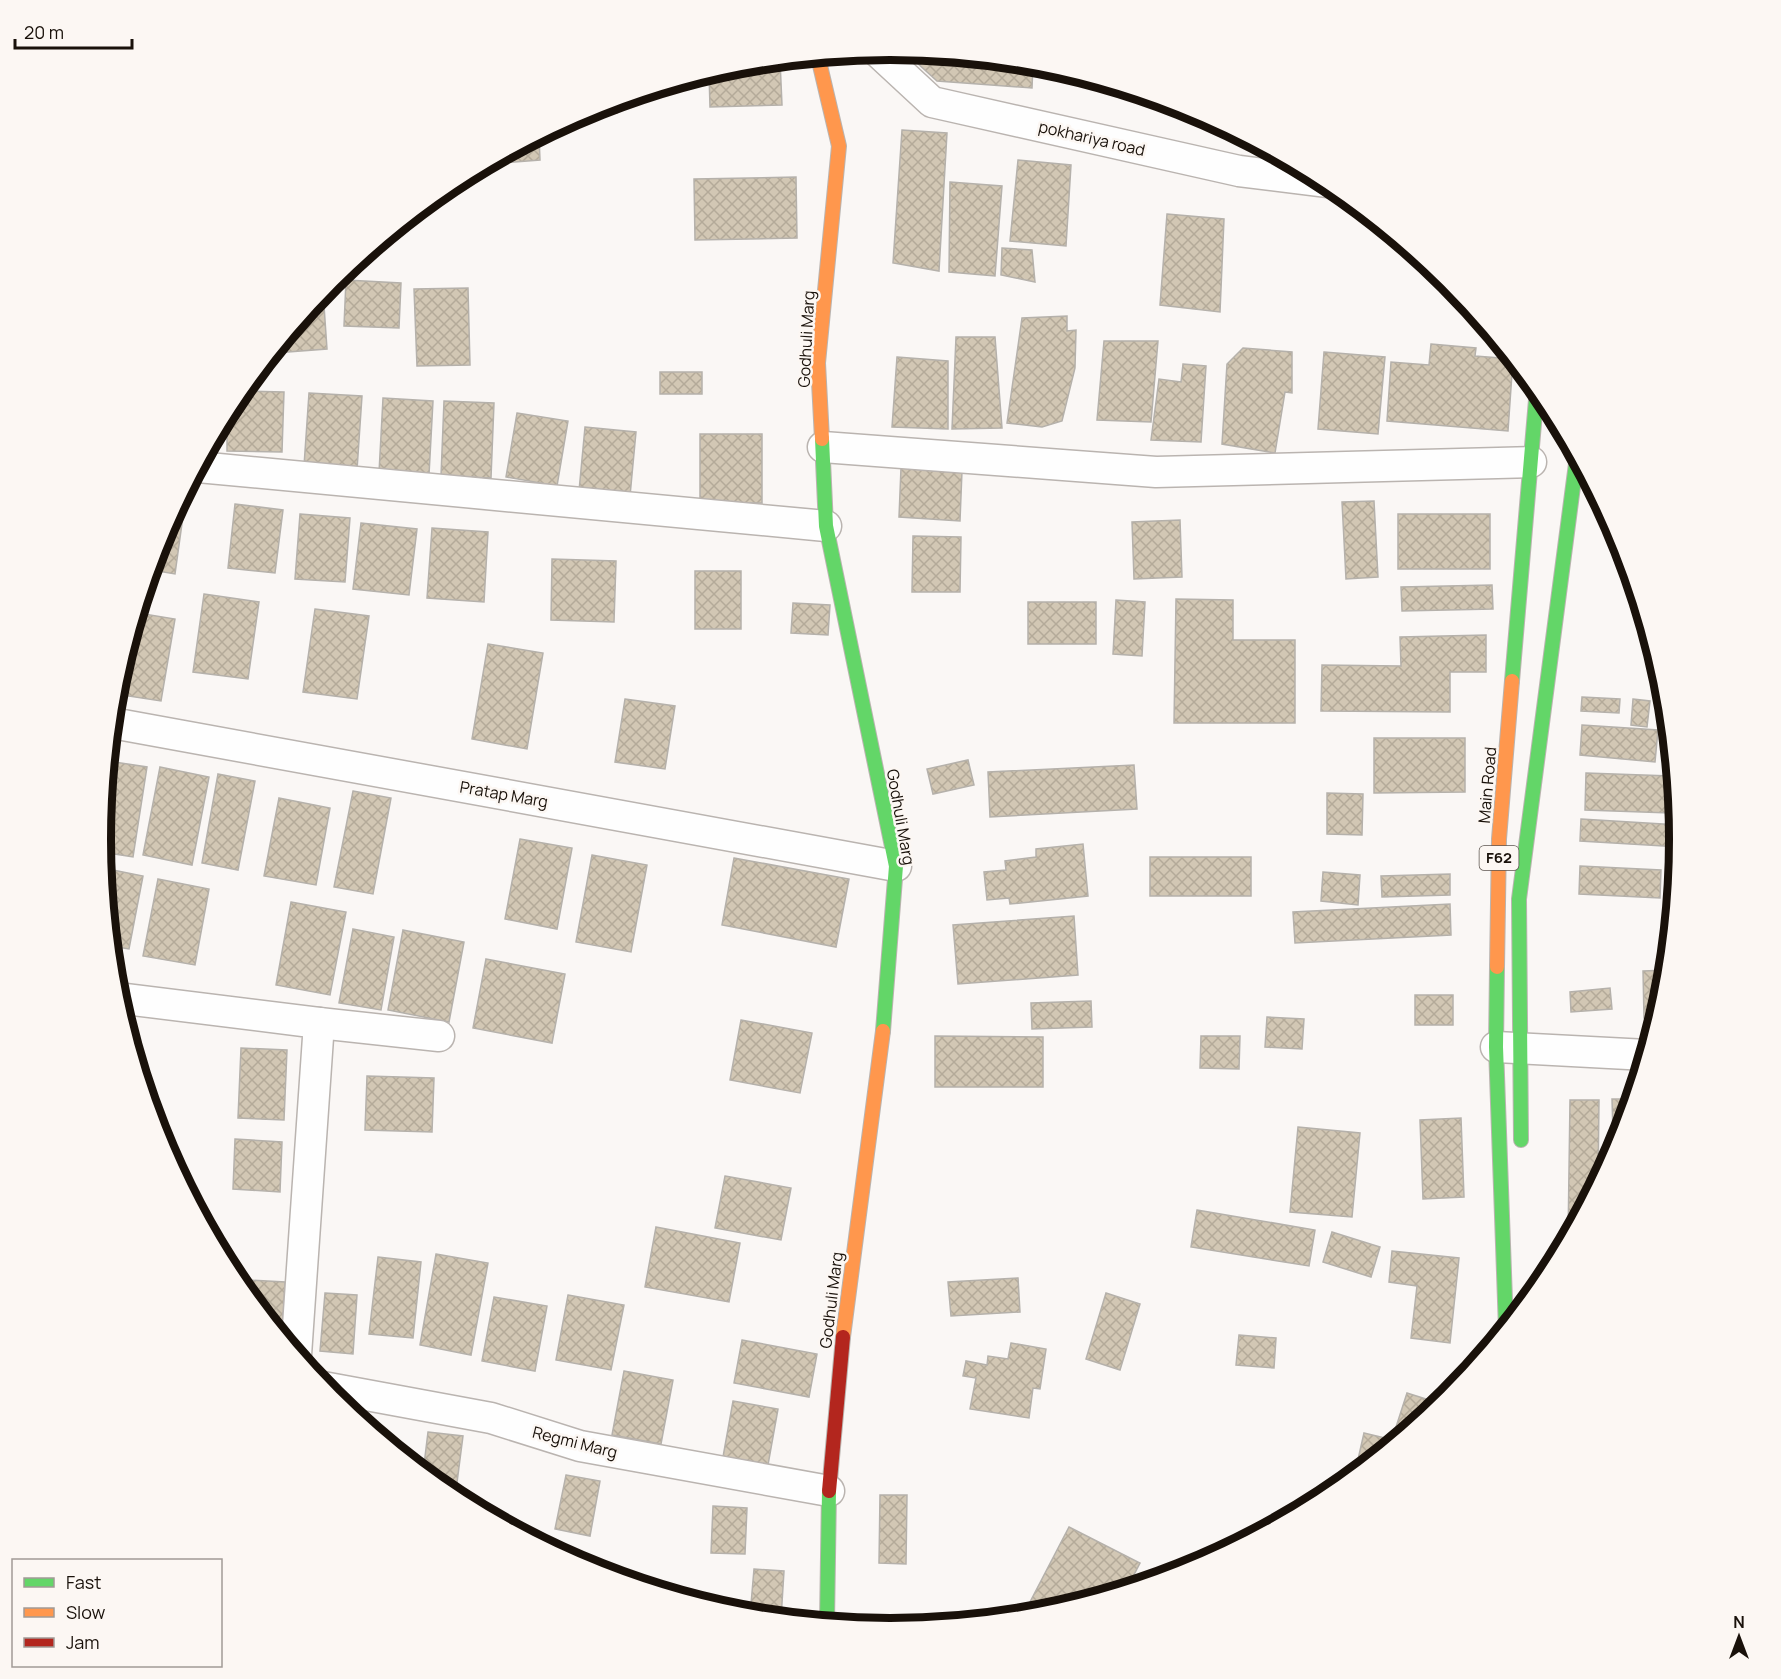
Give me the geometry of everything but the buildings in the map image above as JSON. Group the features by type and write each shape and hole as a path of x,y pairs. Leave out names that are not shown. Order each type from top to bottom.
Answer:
{"main road":[{"name":"Godhuli Marg","path":"820,64 839,146 818,363 826,526 896,866 885,1017 844,1325 829,1491 827,1616"},
{"name":"Main Road","path":"1506,1318 1508,1047 1499,839 1536,402"},
{"name":"Main Road","path":"1521,1151 1508,1047 1519,899 1575,468"}],"street":[{"name":"pokhariya road","path":"887,60 932,102 1239,171 1305,179"},
{"path":"823,447 1156,472 1531,462"},
{"path":"206,468 826,526"},
{"name":"Pratap Marg","path":"120,724 896,866"},
{"path":"128,999 439,1036"},
{"path":"297,1344 319,1023"},
{"path":"1508,1047 1639,1055"},
{"name":"Regmi Marg","path":"338,1390 491,1418 580,1446 829,1491"}],"traffic: fast":[{"path":"1512,681 1536,402"},
{"path":"822,439 826,526 896,866 883,1031"},
{"path":"1521,1140 1519,899 1575,468"},
{"path":"1497,967 1496,1047 1506,1318"},
{"path":"827,1616 829,1491"}],"traffic: slow":[{"path":"820,64 839,146 818,363 822,439"},
{"path":"1497,967 1499,839 1512,681"},
{"path":"843,1337 883,1031"}],"traffic: jam":[{"path":"829,1491 843,1337"}]}
